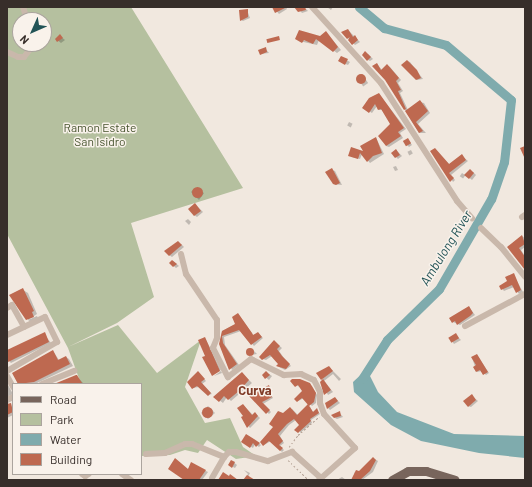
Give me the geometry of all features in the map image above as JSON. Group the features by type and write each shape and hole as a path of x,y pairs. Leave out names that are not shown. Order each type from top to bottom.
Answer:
{"main road":[{"path":"392,480 408,471 426,471 455,480"}],"street":[{"path":"312,7 381,84 457,201 472,218"},
{"path":"7,52 18,58 24,57 28,52"},
{"path":"481,228 501,246 525,277"},
{"path":"181,254 186,274 217,320 217,338 213,348 228,377 251,359 284,375 301,374 314,380 320,392 320,403 324,414 355,448 320,479 292,452 284,453 268,461 236,452 229,452 224,457 212,478"},
{"path":"465,326 525,294"},
{"path":"7,308 12,305 24,327"},
{"path":"7,335 45,317 57,342 7,371"},
{"path":"44,383 74,371"},
{"path":"7,376 12,385"},
{"path":"146,454 165,453 185,444 192,444 224,457"}],"path":[{"path":"309,480 284,457 284,453 298,435 324,414"}],"green space":[{"name":"Ramon Estate San Isidro","path":"7,7 131,7 243,188 131,223 154,297 117,323 68,347 118,325 157,373 201,340 185,387 205,423 230,418 243,447 256,456 236,459 207,440 198,453 185,450 170,455 142,456 142,383 81,383 68,348 7,234"}],"water":[{"path":"367,369 370,369 370,376 378,392 397,412 454,434 525,436 525,458 479,453 421,441 391,425 354,392 353,382"}],"building":[{"path":"272,7 287,7 275,13"},
{"path":"294,7 305,7 306,10 298,12"},
{"path":"248,9 248,17 240,21 239,10"},
{"path":"348,29 353,37 355,35 358,40 352,45 348,40 350,37 347,39 341,32"},
{"path":"299,30 320,36 326,31 338,47 333,52 316,39 313,44 304,40 302,43 295,39"},
{"path":"60,34 63,38 57,42 55,39"},
{"path":"279,36 280,40 267,43 266,39"},
{"path":"266,47 267,52 260,55 258,50"},
{"path":"365,51 371,57 367,61 362,55"},
{"path":"341,56 348,59 345,65 338,61"},
{"path":"407,60 417,70 421,78 416,80 401,65"},
{"path":"377,63 381,70 387,64 399,78 396,81 401,90 398,91 406,109 404,110 385,80 372,66"},
{"path":"359,74 363,74 366,79 363,84 359,84 356,81 356,77"},
{"path":"379,93 404,128 398,132 401,136 386,146 378,136 390,124 381,109 378,110 375,104 369,113 362,108 369,98"},
{"path":"420,100 428,111 416,122 423,131 419,133 405,111"},
{"path":"376,137 382,153 373,156 367,162 360,153 358,159 348,156 351,147 363,151 360,146"},
{"path":"408,138 411,143 406,146 403,141"},
{"path":"525,146 525,159 520,148"},
{"path":"435,148 449,164 462,154 466,160 449,173 454,178 450,182 430,151"},
{"path":"396,149 400,155 395,158 391,153"},
{"path":"332,168 340,183 336,185 333,184 325,172"},
{"path":"470,169 474,173 469,179 464,175"},
{"path":"197,186 201,188 203,192 201,196 197,198 193,196 191,192 193,188"},
{"path":"195,203 201,211 194,216 188,209"},
{"path":"522,235 525,244 519,248 525,257 525,270 507,247"},
{"path":"178,241 182,245 169,256 164,251"},
{"path":"172,260 177,264 173,267 169,263"},
{"path":"514,273 521,290 516,293 512,285 501,290 499,286 507,281 505,277"},
{"path":"23,288 34,311 32,312 34,317 26,320 9,295"},
{"path":"469,306 473,313 470,316 457,325 455,321 452,323 449,318"},
{"path":"238,313 253,335 258,332 262,337 251,345 239,330 222,336 223,343 237,364 229,370 219,344 222,331 235,324 232,317"},
{"path":"45,332 49,342 8,362 7,350"},
{"path":"456,333 459,338 451,343 448,338"},
{"path":"205,337 220,371 212,376 202,357 205,356 198,340"},
{"path":"274,340 280,346 277,349 290,364 286,369 276,366 278,364 270,355 262,360 259,357"},
{"path":"250,348 253,349 253,355 250,356 247,355 246,352 247,349"},
{"path":"53,350 58,360 66,356 70,364 34,382 17,383 12,373"},
{"path":"477,354 488,372 483,375 480,370 476,372 473,367 476,365 471,357"},
{"path":"329,366 333,371 321,380 316,373"},
{"path":"198,371 205,379 201,382 211,393 208,396 197,386 192,389 187,382"},
{"path":"266,371 270,375 265,379 262,375"},
{"path":"242,372 249,380 239,391 228,400 224,396 219,402 213,397"},
{"path":"76,375 82,383 56,383"},
{"path":"292,379 300,379 310,383 316,393 314,402 309,406 302,398 297,402 294,399 302,391 298,385 295,387 290,381"},
{"path":"323,379 331,390 324,395 320,382"},
{"path":"269,385 272,397 262,402 270,410 266,414 249,396"},
{"path":"472,394 476,400 468,407 463,401"},
{"path":"335,397 338,401 327,409 325,403"},
{"path":"11,403 12,412 7,415 7,404"},
{"path":"243,404 252,415 255,412 258,416 247,428 241,417 243,416 237,408"},
{"path":"308,404 313,412 317,408 319,413 310,419 311,421 298,433 294,430 299,425 294,419 287,424 278,434 283,441 279,445 283,448 280,451 269,441 263,446 260,442 273,427 269,424 278,411 283,413 290,407 297,415"},
{"path":"205,407 209,407 211,408 211,416 205,417 202,414 202,410"},
{"path":"340,411 341,416 334,418 331,415"},
{"path":"246,434 260,443 256,447 253,443 250,448 241,442"},
{"path":"373,457 376,460 370,471 360,480 351,480 356,470 359,471"},
{"path":"175,458 188,469 191,462 206,470 199,480 184,480 168,469"},
{"path":"231,460 235,462 232,468 228,465"},
{"path":"223,472 229,476 230,474 238,480 218,480"},
{"path":"247,475 255,480 243,480"}],"waterway":[{"name":"Ambulong River","path":"359,7 384,28 446,45 511,100 504,162 491,199 439,289 387,340 362,379"}],"district":[{"name":"Curva","path":"255,390"}]}
